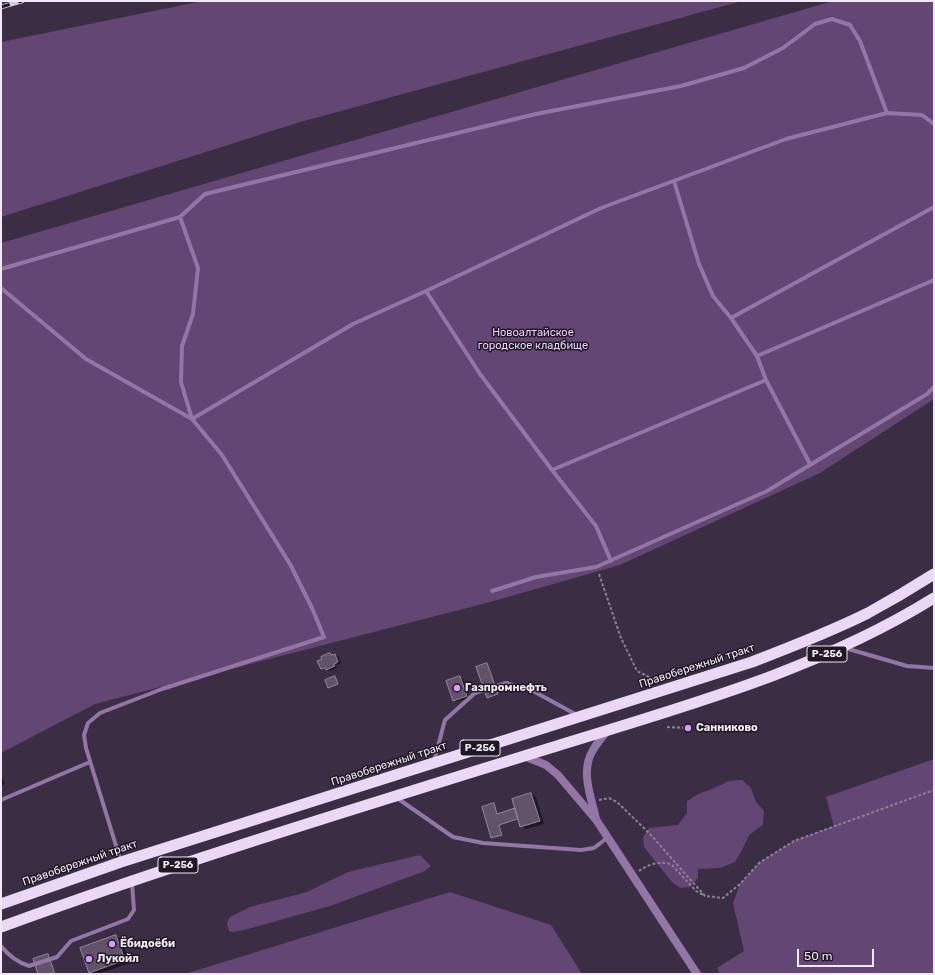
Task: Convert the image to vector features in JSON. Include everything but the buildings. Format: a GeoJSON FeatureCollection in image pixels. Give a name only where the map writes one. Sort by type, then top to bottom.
{"type":"FeatureCollection","features":[{"type":"Feature","properties":{"kind":"highway","name":"Правобережный тракт"},"geometry":{"type":"LineString","coordinates":[[1,903],[121,862],[752,662],[815,637],[867,613],[904,593],[934,574]]}},
{"type":"Feature","properties":{"kind":"highway","name":"Р-256"},"geometry":{"type":"LineString","coordinates":[[1,927],[132,880],[771,677],[843,647],[934,598]]}},
{"type":"Feature","properties":{"kind":"street"},"geometry":{"type":"LineString","coordinates":[[597,821],[586,777],[587,763],[593,750],[608,730]]}},
{"type":"Feature","properties":{"kind":"street"},"geometry":{"type":"LineString","coordinates":[[524,756],[546,765],[558,775],[597,821],[697,974]]}},
{"type":"Feature","properties":{"kind":"lane"},"geometry":{"type":"LineString","coordinates":[[1,269],[180,217],[205,194],[536,114],[681,86],[744,68],[783,48],[815,24],[832,19],[850,25],[860,40],[886,113]]}},
{"type":"Feature","properties":{"kind":"lane"},"geometry":{"type":"LineString","coordinates":[[192,419],[353,324],[601,208],[786,139],[886,113],[922,116],[934,124]]}},
{"type":"Feature","properties":{"kind":"lane"},"geometry":{"type":"LineString","coordinates":[[674,181],[699,264],[713,296],[731,318],[757,356],[766,380],[810,464]]}},
{"type":"Feature","properties":{"kind":"lane"},"geometry":{"type":"LineString","coordinates":[[731,318],[934,207]]}},
{"type":"Feature","properties":{"kind":"lane"},"geometry":{"type":"LineString","coordinates":[[180,217],[198,268],[193,314],[182,346],[181,382],[192,419]]}},
{"type":"Feature","properties":{"kind":"lane"},"geometry":{"type":"LineString","coordinates":[[757,356],[934,280]]}},
{"type":"Feature","properties":{"kind":"lane"},"geometry":{"type":"LineString","coordinates":[[1,288],[86,359],[192,419],[222,455],[290,564],[312,608],[324,637],[162,690],[100,714],[88,723],[84,735],[86,748],[121,862]]}},
{"type":"Feature","properties":{"kind":"lane"},"geometry":{"type":"LineString","coordinates":[[426,291],[480,374],[596,526],[611,561]]}},
{"type":"Feature","properties":{"kind":"lane"},"geometry":{"type":"LineString","coordinates":[[552,470],[766,380]]}},
{"type":"Feature","properties":{"kind":"lane"},"geometry":{"type":"LineString","coordinates":[[492,591],[536,577],[596,567],[767,491],[927,394],[934,387]]}},
{"type":"Feature","properties":{"kind":"lane"},"geometry":{"type":"LineString","coordinates":[[843,647],[907,666],[934,668]]}},
{"type":"Feature","properties":{"kind":"lane"},"geometry":{"type":"LineString","coordinates":[[433,763],[445,720],[475,693],[506,683],[534,691],[579,716]]}},
{"type":"Feature","properties":{"kind":"lane"},"geometry":{"type":"LineString","coordinates":[[1,800],[90,762]]}},
{"type":"Feature","properties":{"kind":"lane"},"geometry":{"type":"LineString","coordinates":[[395,796],[453,837],[483,843],[581,850],[594,848],[607,838]]}},
{"type":"Feature","properties":{"kind":"lane"},"geometry":{"type":"LineString","coordinates":[[1,946],[17,962],[29,966],[57,957],[71,941],[128,919],[134,910],[132,880]]}},
{"type":"Feature","properties":{"kind":"path"},"geometry":{"type":"LineString","coordinates":[[596,567],[621,638],[636,671],[651,678]]}},
{"type":"Feature","properties":{"kind":"path"},"geometry":{"type":"LineString","coordinates":[[667,727],[688,728]]}},
{"type":"Feature","properties":{"kind":"path"},"geometry":{"type":"LineString","coordinates":[[634,878],[642,868],[661,862],[668,862],[696,891],[705,896],[723,898],[740,884],[759,863],[794,841],[934,790]]}},
{"type":"Feature","properties":{"kind":"path"},"geometry":{"type":"LineString","coordinates":[[592,802],[609,798],[617,802],[650,834],[705,896]]}},
{"type":"Feature","properties":{"kind":"green space"},"geometry":{"type":"Polygon","coordinates":[[[203,1],[742,1],[297,123],[1,217],[1,42],[203,1]]]}},
{"type":"Feature","properties":{"kind":"green space","name":"Новоалтайское городское кладбище"},"geometry":{"type":"Polygon","coordinates":[[[833,1],[934,1],[934,399],[820,473],[620,565],[490,602],[95,704],[1,753],[1,243],[833,1]]]}},
{"type":"Feature","properties":{"kind":"green space"},"geometry":{"type":"Polygon","coordinates":[[[934,759],[934,974],[720,974],[717,968],[744,951],[733,903],[740,884],[759,863],[794,841],[834,826],[826,797],[934,759]]]}},
{"type":"Feature","properties":{"kind":"green space"},"geometry":{"type":"Polygon","coordinates":[[[742,780],[751,788],[756,802],[764,811],[763,825],[749,835],[735,862],[720,868],[698,869],[698,878],[690,887],[681,888],[673,883],[644,847],[643,837],[649,828],[678,825],[687,813],[687,801],[698,794],[729,781],[742,780]]]}},
{"type":"Feature","properties":{"kind":"green space"},"geometry":{"type":"Polygon","coordinates":[[[420,855],[431,866],[425,871],[330,906],[244,930],[229,931],[227,923],[230,917],[250,907],[307,892],[348,872],[420,855]]]}},
{"type":"Feature","properties":{"kind":"green space"},"geometry":{"type":"Polygon","coordinates":[[[450,892],[551,925],[582,974],[185,974],[450,892]]]}},
{"type":"Feature","properties":{"kind":"railway"},"geometry":{"type":"LineString","coordinates":[[1,7],[22,1]]}},
{"type":"Feature","properties":{"kind":"place","name":"Газпромнефть"},"geometry":{"type":"Point","coordinates":[457,688]}},
{"type":"Feature","properties":{"kind":"place","name":"Санниково"},"geometry":{"type":"Point","coordinates":[688,728]}},
{"type":"Feature","properties":{"kind":"place","name":"Ёбидоёби"},"geometry":{"type":"Point","coordinates":[112,944]}},
{"type":"Feature","properties":{"kind":"place","name":"Лукойл"},"geometry":{"type":"Point","coordinates":[89,959]}}]}
